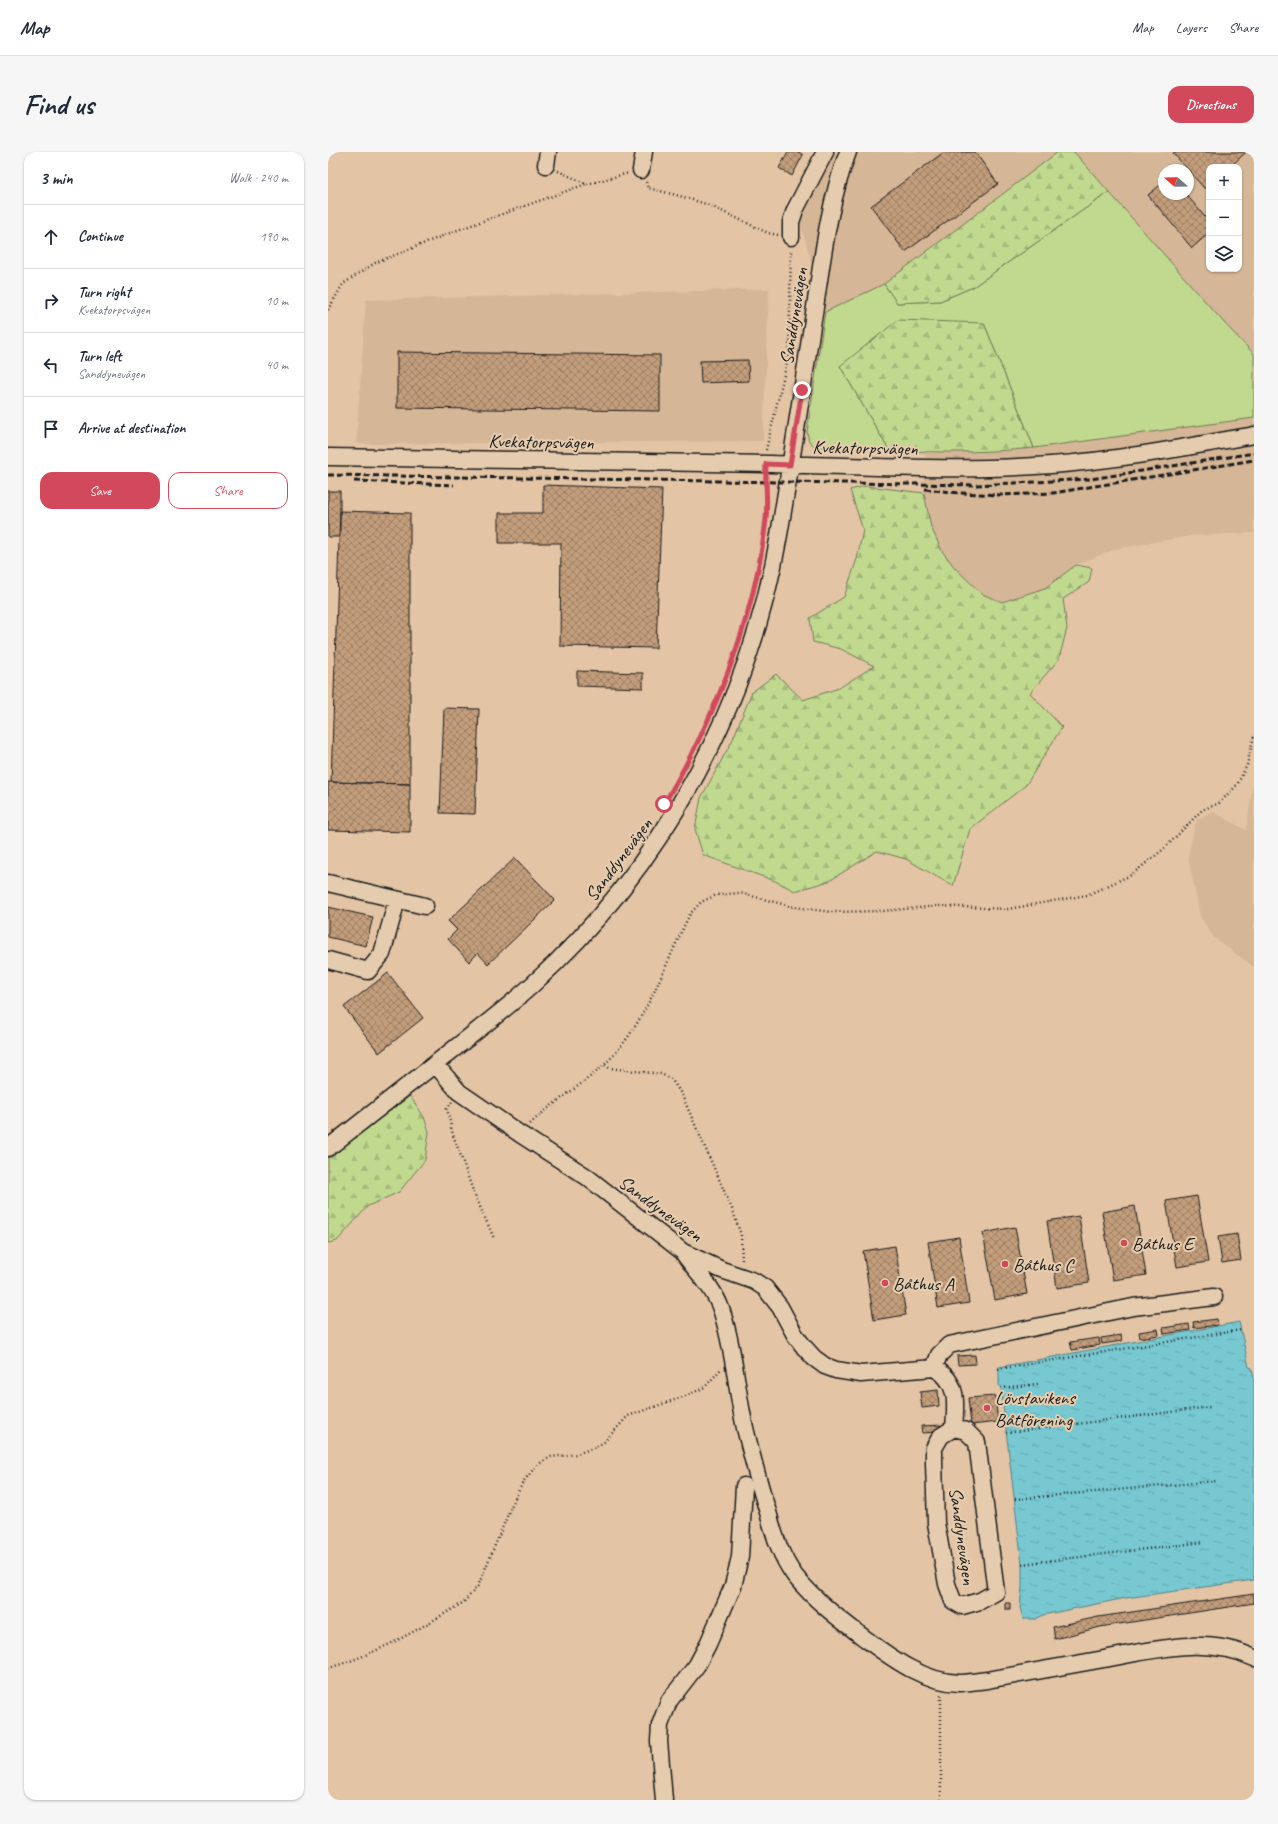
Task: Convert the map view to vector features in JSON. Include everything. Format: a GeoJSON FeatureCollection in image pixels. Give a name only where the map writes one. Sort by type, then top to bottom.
{"type":"FeatureCollection","features":[{"type":"Feature","properties":{"kind":"street"},"geometry":{"type":"LineString","coordinates":[[641,170],[644,152]]}},
{"type":"Feature","properties":{"kind":"street"},"geometry":{"type":"LineString","coordinates":[[791,237],[791,222],[795,210],[825,152]]}},
{"type":"Feature","properties":{"kind":"street","name":"Sanddynevägen"},"geometry":{"type":"LineString","coordinates":[[328,1148],[500,1013],[533,985],[577,942],[621,892],[672,819],[714,741],[742,675],[760,620],[770,582],[826,235],[837,186],[848,152]]}},
{"type":"Feature","properties":{"kind":"street","name":"Kvekatorpsvägen"},"geometry":{"type":"LineString","coordinates":[[328,457],[766,464],[893,468],[994,467],[1053,465],[1148,453],[1254,435]]}},
{"type":"Feature","properties":{"kind":"street"},"geometry":{"type":"LineString","coordinates":[[328,883],[425,906]]}},
{"type":"Feature","properties":{"kind":"street"},"geometry":{"type":"LineString","coordinates":[[328,960],[368,971],[382,954],[397,900]]}},
{"type":"Feature","properties":{"kind":"street","name":"Sanddynevägen"},"geometry":{"type":"LineString","coordinates":[[435,1064],[459,1092],[587,1178],[683,1252],[722,1270],[738,1274],[754,1281],[765,1288],[780,1307],[795,1335],[804,1347],[814,1358],[825,1366],[836,1370],[861,1374],[934,1368]]}},
{"type":"Feature","properties":{"kind":"street"},"geometry":{"type":"LineString","coordinates":[[683,1252],[706,1283],[720,1308],[734,1357],[745,1427],[763,1498],[778,1546],[794,1575],[824,1606],[885,1654],[919,1673],[943,1681],[960,1683],[986,1680],[1169,1647],[1202,1645],[1240,1652],[1254,1658]]}},
{"type":"Feature","properties":{"kind":"street"},"geometry":{"type":"LineString","coordinates":[[954,1428],[956,1409],[953,1385],[943,1372],[934,1368],[939,1355],[948,1345],[1133,1307],[1214,1297]]}},
{"type":"Feature","properties":{"kind":"street","name":"Sanddynevägen"},"geometry":{"type":"LineString","coordinates":[[954,1428],[966,1431],[977,1442],[996,1592],[980,1600],[962,1606],[952,1601],[947,1584],[936,1523],[934,1448],[942,1436],[954,1428]]}},
{"type":"Feature","properties":{"kind":"street"},"geometry":{"type":"LineString","coordinates":[[664,1800],[659,1741],[660,1726],[669,1701],[697,1665],[708,1644],[733,1586],[740,1557],[744,1486]]}},
{"type":"Feature","properties":{"kind":"path"},"geometry":{"type":"LineString","coordinates":[[547,158],[587,184]]}},
{"type":"Feature","properties":{"kind":"path"},"geometry":{"type":"LineString","coordinates":[[328,310],[343,284],[375,263],[455,231],[587,184],[641,170],[648,188],[709,205],[768,233],[791,237],[789,354],[766,447],[767,499],[765,526]]}},
{"type":"Feature","properties":{"kind":"path"},"geometry":{"type":"LineString","coordinates":[[520,1134],[537,1118],[604,1065],[623,1043],[645,1012],[690,914],[701,902],[716,895],[740,893],[794,907],[838,912],[883,911],[939,906],[1008,909],[1087,896],[1131,875],[1165,848],[1202,810],[1219,802],[1237,785],[1247,765],[1254,736]]}},
{"type":"Feature","properties":{"kind":"path"},"geometry":{"type":"LineString","coordinates":[[604,1065],[609,1068],[661,1074],[671,1079],[681,1093],[733,1211],[741,1235],[743,1252],[742,1265],[738,1274]]}},
{"type":"Feature","properties":{"kind":"path"},"geometry":{"type":"LineString","coordinates":[[459,1092],[447,1109],[453,1135],[473,1191],[494,1238]]}},
{"type":"Feature","properties":{"kind":"path"},"geometry":{"type":"LineString","coordinates":[[998,1370],[1241,1330]]}},
{"type":"Feature","properties":{"kind":"path"},"geometry":{"type":"LineString","coordinates":[[328,1668],[343,1664],[393,1642],[437,1619],[464,1602],[472,1595],[478,1586],[492,1548],[523,1482],[537,1465],[551,1457],[577,1454],[596,1447],[604,1442],[628,1416],[688,1395],[705,1387],[729,1359],[734,1357]]}},
{"type":"Feature","properties":{"kind":"path"},"geometry":{"type":"LineString","coordinates":[[1001,1388],[1038,1384]]}},
{"type":"Feature","properties":{"kind":"path"},"geometry":{"type":"LineString","coordinates":[[1006,1433],[1210,1407]]}},
{"type":"Feature","properties":{"kind":"path"},"geometry":{"type":"LineString","coordinates":[[1015,1498],[1217,1481]]}},
{"type":"Feature","properties":{"kind":"path"},"geometry":{"type":"LineString","coordinates":[[1022,1564],[1204,1542]]}},
{"type":"Feature","properties":{"kind":"path"},"geometry":{"type":"LineString","coordinates":[[941,1800],[941,1691],[943,1681]]}},
{"type":"Feature","properties":{"kind":"shaded area"},"geometry":{"type":"Polygon","coordinates":[[[834,152],[1058,152],[884,284],[825,312],[799,218],[834,152]]]}},
{"type":"Feature","properties":{"kind":"shaded area"},"geometry":{"type":"Polygon","coordinates":[[[1074,152],[1254,152],[1254,354],[1226,325],[1074,152]]]}},
{"type":"Feature","properties":{"kind":"shaded area"},"geometry":{"type":"Polygon","coordinates":[[[769,289],[763,441],[356,444],[366,300],[769,289]]]}},
{"type":"Feature","properties":{"kind":"shaded area"},"geometry":{"type":"Polygon","coordinates":[[[1254,418],[1254,533],[1189,536],[1115,549],[1076,565],[1045,588],[1002,602],[982,594],[955,568],[942,551],[931,527],[924,493],[925,453],[1000,451],[1034,448],[1254,418]]]}},
{"type":"Feature","properties":{"kind":"shaded area"},"geometry":{"type":"Polygon","coordinates":[[[1254,778],[1254,967],[1213,937],[1200,916],[1188,856],[1196,821],[1212,811],[1246,830],[1254,778]]]}},
{"type":"Feature","properties":{"kind":"green space"},"geometry":{"type":"Polygon","coordinates":[[[1058,152],[1074,152],[1109,192],[973,287],[940,301],[897,303],[884,284],[1058,152]]]}},
{"type":"Feature","properties":{"kind":"green space"},"geometry":{"type":"Polygon","coordinates":[[[1109,192],[1226,325],[1254,354],[1254,418],[1034,448],[984,323],[840,366],[889,450],[815,447],[809,441],[807,432],[825,312],[884,284],[897,303],[940,301],[973,287],[1109,192]]]}},
{"type":"Feature","properties":{"kind":"green space"},"geometry":{"type":"Polygon","coordinates":[[[898,320],[984,323],[1034,448],[961,452],[889,450],[840,366],[898,320]]]}},
{"type":"Feature","properties":{"kind":"green space"},"geometry":{"type":"Polygon","coordinates":[[[866,486],[924,493],[931,527],[942,551],[955,568],[982,594],[1002,602],[1045,588],[1076,565],[1092,568],[1089,582],[1063,599],[1067,628],[1059,659],[1030,693],[1062,727],[1026,785],[970,829],[953,886],[906,859],[877,851],[829,881],[795,891],[775,881],[703,855],[695,829],[701,798],[732,741],[752,692],[776,674],[803,700],[839,688],[874,666],[841,649],[813,642],[810,618],[844,597],[857,559],[863,530],[850,490],[866,486]]]}},
{"type":"Feature","properties":{"kind":"green space"},"geometry":{"type":"Polygon","coordinates":[[[410,1096],[424,1117],[429,1132],[425,1160],[399,1192],[368,1206],[337,1241],[328,1243],[328,1158],[410,1096]]]}},
{"type":"Feature","properties":{"kind":"water"},"geometry":{"type":"Polygon","coordinates":[[[1239,1322],[1249,1367],[1252,1368],[1254,1378],[1254,1580],[1126,1598],[1043,1615],[1036,1619],[1023,1619],[1020,1607],[1022,1564],[1001,1388],[999,1385],[999,1367],[1239,1322]]]}},
{"type":"Feature","properties":{"kind":"building"},"geometry":{"type":"Polygon","coordinates":[[[788,152],[799,152],[803,155],[792,176],[779,168],[788,152]]]}},
{"type":"Feature","properties":{"kind":"building"},"geometry":{"type":"Polygon","coordinates":[[[944,152],[975,152],[998,184],[905,252],[871,206],[944,152]]]}},
{"type":"Feature","properties":{"kind":"building"},"geometry":{"type":"Polygon","coordinates":[[[1246,152],[1233,164],[1206,164],[1205,189],[1194,177],[1194,164],[1183,164],[1173,153],[1246,152]]]}},
{"type":"Feature","properties":{"kind":"building"},"geometry":{"type":"Polygon","coordinates":[[[1158,187],[1158,200],[1191,200],[1206,218],[1206,236],[1192,248],[1148,195],[1158,187]]]}},
{"type":"Feature","properties":{"kind":"building"},"geometry":{"type":"Polygon","coordinates":[[[397,352],[660,355],[660,411],[397,408],[397,352]]]}},
{"type":"Feature","properties":{"kind":"building"},"geometry":{"type":"Polygon","coordinates":[[[748,360],[749,381],[701,383],[700,361],[748,360]]]}},
{"type":"Feature","properties":{"kind":"building"},"geometry":{"type":"Polygon","coordinates":[[[543,485],[662,489],[656,648],[560,646],[561,543],[499,543],[499,513],[543,513],[543,485]]]}},
{"type":"Feature","properties":{"kind":"building"},"geometry":{"type":"Polygon","coordinates":[[[328,491],[340,491],[340,537],[328,537],[328,491]]]}},
{"type":"Feature","properties":{"kind":"building"},"geometry":{"type":"Polygon","coordinates":[[[340,511],[410,513],[410,784],[331,782],[340,511]]]}},
{"type":"Feature","properties":{"kind":"building"},"geometry":{"type":"Polygon","coordinates":[[[577,671],[643,673],[643,688],[577,686],[577,671]]]}},
{"type":"Feature","properties":{"kind":"building"},"geometry":{"type":"Polygon","coordinates":[[[444,708],[479,709],[475,814],[440,813],[444,708]]]}},
{"type":"Feature","properties":{"kind":"building"},"geometry":{"type":"Polygon","coordinates":[[[328,782],[410,784],[410,832],[328,830],[328,782]]]}},
{"type":"Feature","properties":{"kind":"building"},"geometry":{"type":"Polygon","coordinates":[[[515,858],[555,900],[488,964],[478,953],[469,962],[448,939],[457,930],[448,921],[515,858]]]}},
{"type":"Feature","properties":{"kind":"building"},"geometry":{"type":"Polygon","coordinates":[[[328,907],[373,917],[366,946],[328,937],[328,907]]]}},
{"type":"Feature","properties":{"kind":"building"},"geometry":{"type":"Polygon","coordinates":[[[388,973],[423,1018],[379,1053],[344,1007],[388,973]]]}},
{"type":"Feature","properties":{"kind":"building"},"geometry":{"type":"Polygon","coordinates":[[[1197,1196],[1208,1262],[1177,1267],[1166,1201],[1197,1196]]]}},
{"type":"Feature","properties":{"kind":"building","name":"Båthus E"},"geometry":{"type":"Polygon","coordinates":[[[1135,1206],[1146,1275],[1113,1280],[1102,1212],[1135,1206]]]}},
{"type":"Feature","properties":{"kind":"building"},"geometry":{"type":"Polygon","coordinates":[[[1079,1216],[1089,1283],[1057,1288],[1047,1221],[1079,1216]]]}},
{"type":"Feature","properties":{"kind":"building","name":"Båthus C"},"geometry":{"type":"Polygon","coordinates":[[[1015,1227],[1027,1294],[995,1300],[983,1233],[1015,1227]]]}},
{"type":"Feature","properties":{"kind":"building"},"geometry":{"type":"Polygon","coordinates":[[[1237,1234],[1241,1260],[1222,1263],[1218,1237],[1237,1234]]]}},
{"type":"Feature","properties":{"kind":"building"},"geometry":{"type":"Polygon","coordinates":[[[959,1237],[969,1303],[938,1308],[928,1242],[959,1237]]]}},
{"type":"Feature","properties":{"kind":"building","name":"Båthus A"},"geometry":{"type":"Polygon","coordinates":[[[895,1246],[906,1315],[874,1320],[863,1251],[895,1246]]]}},
{"type":"Feature","properties":{"kind":"building"},"geometry":{"type":"Polygon","coordinates":[[[1217,1319],[1218,1325],[1194,1328],[1193,1322],[1217,1319]]]}},
{"type":"Feature","properties":{"kind":"building"},"geometry":{"type":"Polygon","coordinates":[[[1189,1324],[1190,1330],[1164,1334],[1163,1328],[1189,1324]]]}},
{"type":"Feature","properties":{"kind":"building"},"geometry":{"type":"Polygon","coordinates":[[[1158,1329],[1159,1335],[1140,1338],[1139,1332],[1158,1329]]]}},
{"type":"Feature","properties":{"kind":"building"},"geometry":{"type":"Polygon","coordinates":[[[1121,1335],[1122,1341],[1102,1344],[1101,1338],[1121,1335]]]}},
{"type":"Feature","properties":{"kind":"building"},"geometry":{"type":"Polygon","coordinates":[[[1099,1338],[1100,1345],[1072,1350],[1070,1342],[1099,1338]]]}},
{"type":"Feature","properties":{"kind":"building"},"geometry":{"type":"Polygon","coordinates":[[[975,1355],[976,1364],[958,1365],[957,1356],[975,1355]]]}},
{"type":"Feature","properties":{"kind":"building"},"geometry":{"type":"Polygon","coordinates":[[[938,1390],[939,1406],[922,1408],[920,1392],[938,1390]]]}},
{"type":"Feature","properties":{"kind":"building"},"geometry":{"type":"Polygon","coordinates":[[[995,1396],[998,1422],[971,1425],[968,1398],[995,1396]]]}},
{"type":"Feature","properties":{"kind":"building"},"geometry":{"type":"Polygon","coordinates":[[[941,1425],[941,1432],[922,1433],[921,1426],[941,1425]]]}},
{"type":"Feature","properties":{"kind":"building"},"geometry":{"type":"Polygon","coordinates":[[[1254,1594],[1254,1603],[1100,1627],[1055,1639],[1053,1627],[1098,1617],[1254,1594]]]}},
{"type":"Feature","properties":{"kind":"building"},"geometry":{"type":"Polygon","coordinates":[[[1005,1603],[1010,1603],[1010,1609],[1005,1609],[1005,1603]]]}},
{"type":"Feature","properties":{"kind":"railway"},"geometry":{"type":"LineString","coordinates":[[328,475],[976,485],[1091,479],[1254,453]]}},
{"type":"Feature","properties":{"kind":"railway"},"geometry":{"type":"LineString","coordinates":[[925,489],[959,493],[1001,495],[1053,493],[1254,460]]}},
{"type":"Feature","properties":{"kind":"railway"},"geometry":{"type":"LineString","coordinates":[[354,481],[454,485]]}},
{"type":"Feature","properties":{"kind":"place","name":"Båthus E"},"geometry":{"type":"Point","coordinates":[1124,1243]}},
{"type":"Feature","properties":{"kind":"place","name":"Båthus C"},"geometry":{"type":"Point","coordinates":[1005,1264]}},
{"type":"Feature","properties":{"kind":"place","name":"Båthus A"},"geometry":{"type":"Point","coordinates":[885,1283]}},
{"type":"Feature","properties":{"kind":"place","name":"Lövstavikens Båtförening"},"geometry":{"type":"Point","coordinates":[987,1408]}},
{"type":"Feature","properties":{"kind":"route"},"geometry":{"type":"LineString","coordinates":[[664,804],[690,758],[721,688],[732,658],[743,625],[759,561],[766,519],[766,464],[790,465],[802,390]]}}]}
